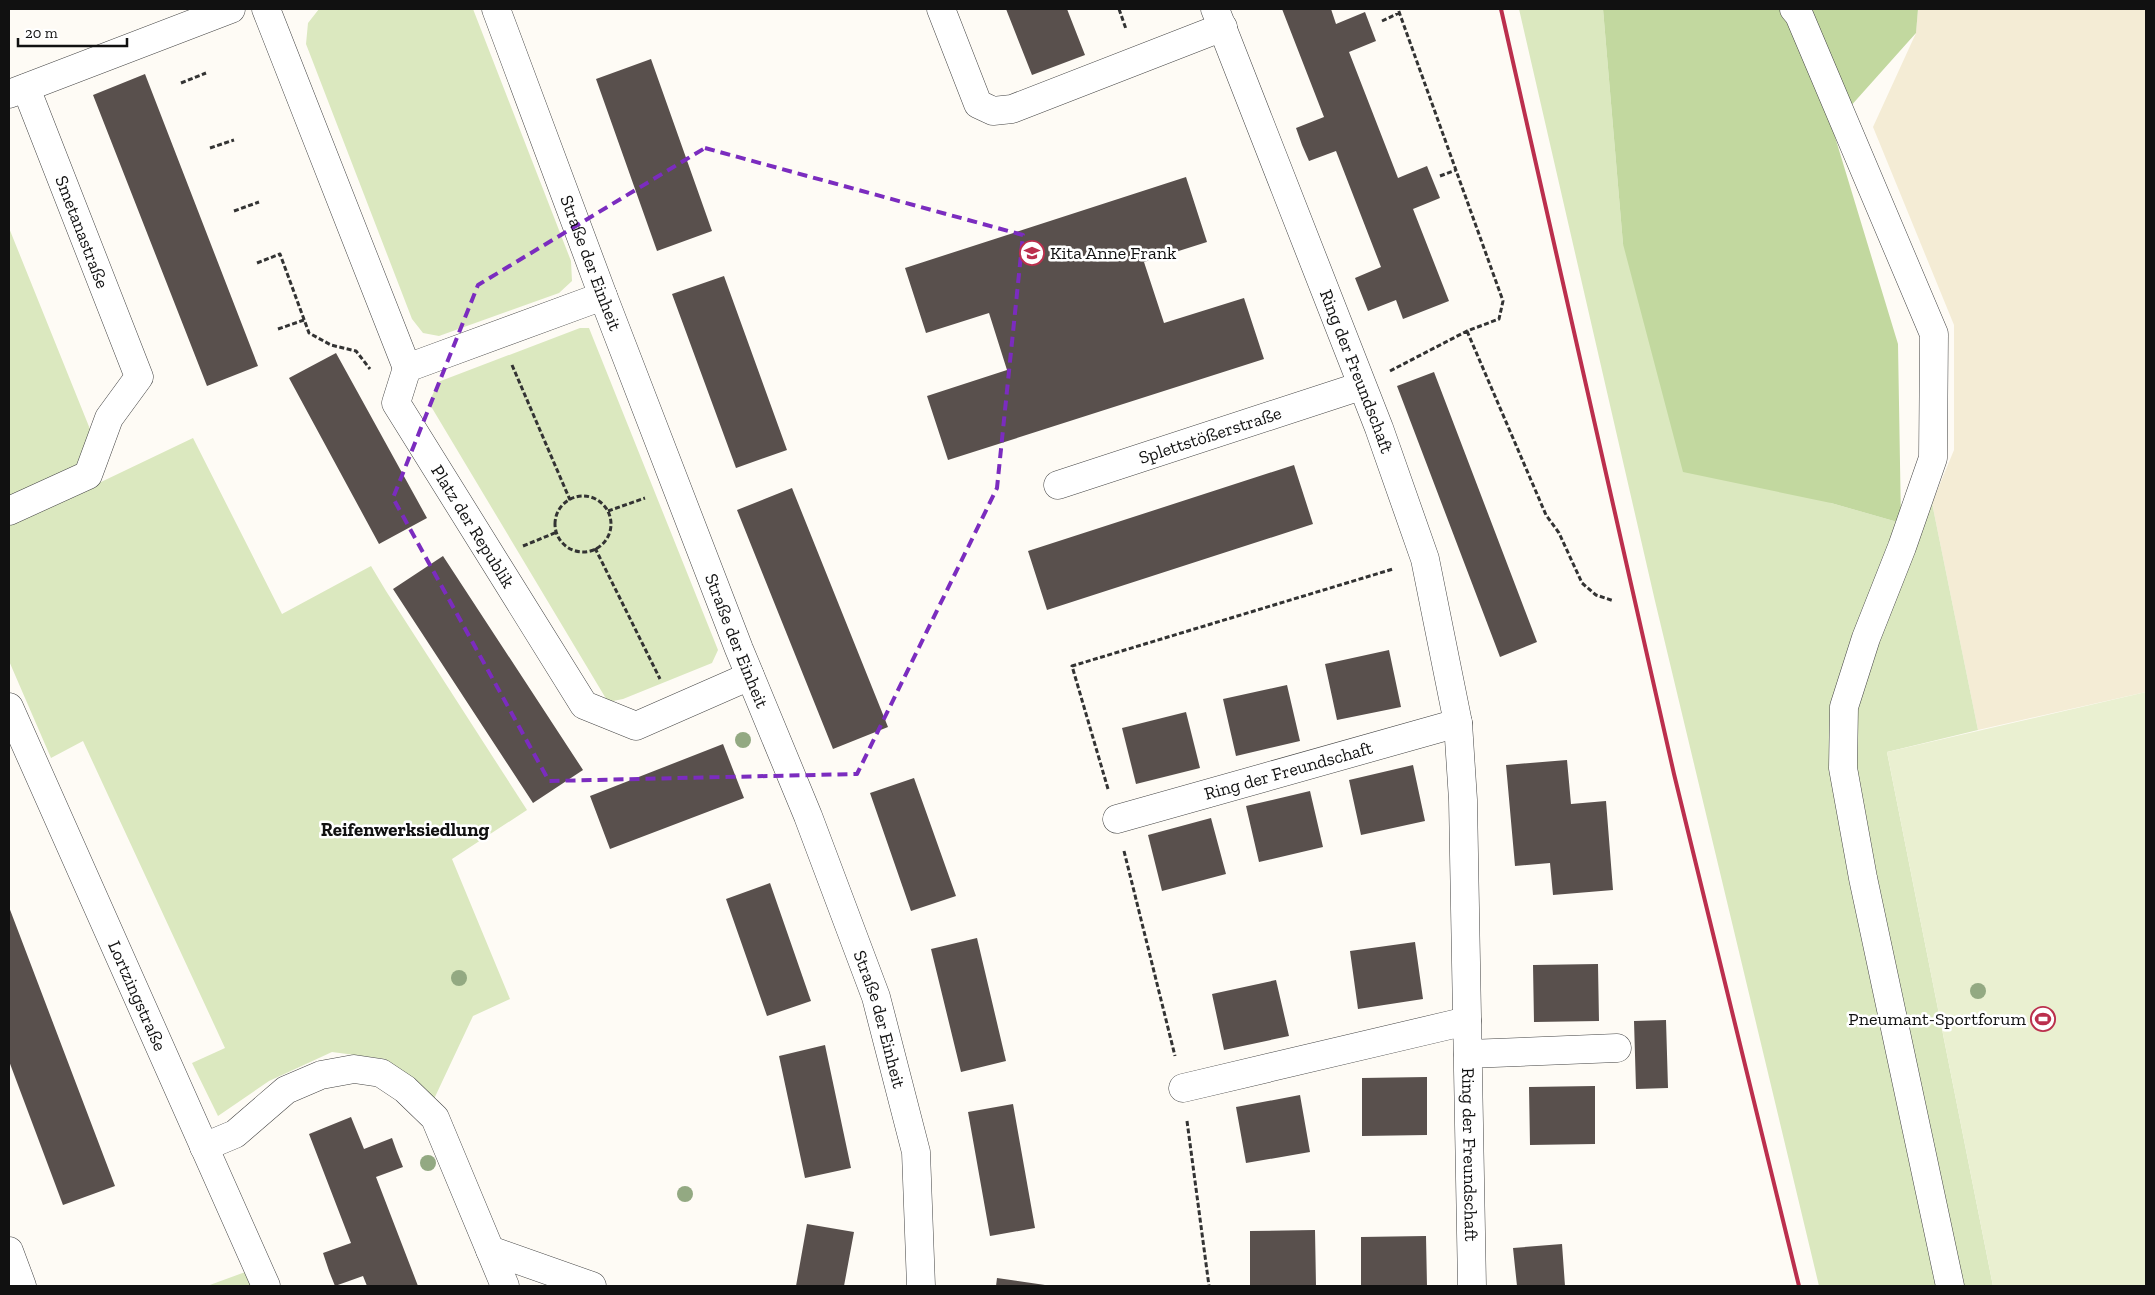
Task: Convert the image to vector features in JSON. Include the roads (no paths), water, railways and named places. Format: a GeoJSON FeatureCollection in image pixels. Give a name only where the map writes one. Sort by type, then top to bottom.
{"type":"FeatureCollection","features":[{"type":"Feature","properties":{"kind":"street"},"geometry":{"type":"LineString","coordinates":[[14,88],[231,9]]}},
{"type":"Feature","properties":{"kind":"street"},"geometry":{"type":"LineString","coordinates":[[266,9],[407,368],[603,296]]}},
{"type":"Feature","properties":{"kind":"street","name":"Straße der Einheit"},"geometry":{"type":"LineString","coordinates":[[496,9],[603,296],[750,676],[808,816],[878,1006],[916,1152],[921,1286]]}},
{"type":"Feature","properties":{"kind":"street","name":"Ring der Freundschaft"},"geometry":{"type":"LineString","coordinates":[[941,9],[978,104],[993,111],[1012,109],[1219,18],[1379,428],[1425,559],[1458,723],[1464,800],[1472,1286]]}},
{"type":"Feature","properties":{"kind":"street"},"geometry":{"type":"LineString","coordinates":[[1794,9],[1799,15],[1934,334],[1933,458],[1902,547],[1866,638],[1844,707],[1843,768],[1865,888],[1950,1286]]}},
{"type":"Feature","properties":{"kind":"street","name":"Smetanastraße"},"geometry":{"type":"LineString","coordinates":[[9,511],[88,475],[109,418],[139,377],[14,88]]}},
{"type":"Feature","properties":{"kind":"street","name":"Platz der Republik"},"geometry":{"type":"LineString","coordinates":[[407,368],[396,403],[584,705],[636,726],[750,676]]}},
{"type":"Feature","properties":{"kind":"street","name":"Splettstößerstraße"},"geometry":{"type":"LineString","coordinates":[[1058,485],[1361,386]]}},
{"type":"Feature","properties":{"kind":"street","name":"Lortzingstraße"},"geometry":{"type":"LineString","coordinates":[[9,707],[266,1286]]}},
{"type":"Feature","properties":{"kind":"street","name":"Ring der Freundschaft"},"geometry":{"type":"LineString","coordinates":[[1117,819],[1458,723]]}},
{"type":"Feature","properties":{"kind":"street"},"geometry":{"type":"LineString","coordinates":[[1183,1088],[1467,1021]]}},
{"type":"Feature","properties":{"kind":"street"},"geometry":{"type":"LineString","coordinates":[[1468,1054],[1617,1048]]}},
{"type":"Feature","properties":{"kind":"street"},"geometry":{"type":"LineString","coordinates":[[204,1147],[235,1134],[286,1090],[321,1075],[354,1069],[381,1073],[405,1089],[435,1118],[505,1286]]}},
{"type":"Feature","properties":{"kind":"street"},"geometry":{"type":"LineString","coordinates":[[490,1250],[592,1286]]}},
{"type":"Feature","properties":{"kind":"street"},"geometry":{"type":"LineString","coordinates":[[9,1251],[22,1286]]}},
{"type":"Feature","properties":{"kind":"railway"},"geometry":{"type":"LineString","coordinates":[[1501,9],[1674,774],[1799,1286]]}},
{"type":"Feature","properties":{"kind":"place","name":"Kita Anne Frank"},"geometry":{"type":"Point","coordinates":[1032,253]}},
{"type":"Feature","properties":{"kind":"place","name":"Pneumant-Sportforum"},"geometry":{"type":"Point","coordinates":[2043,1019]}},
{"type":"Feature","properties":{"kind":"district","name":"Reifenwerksiedlung"},"geometry":{"type":"Point","coordinates":[405,829]}}]}
